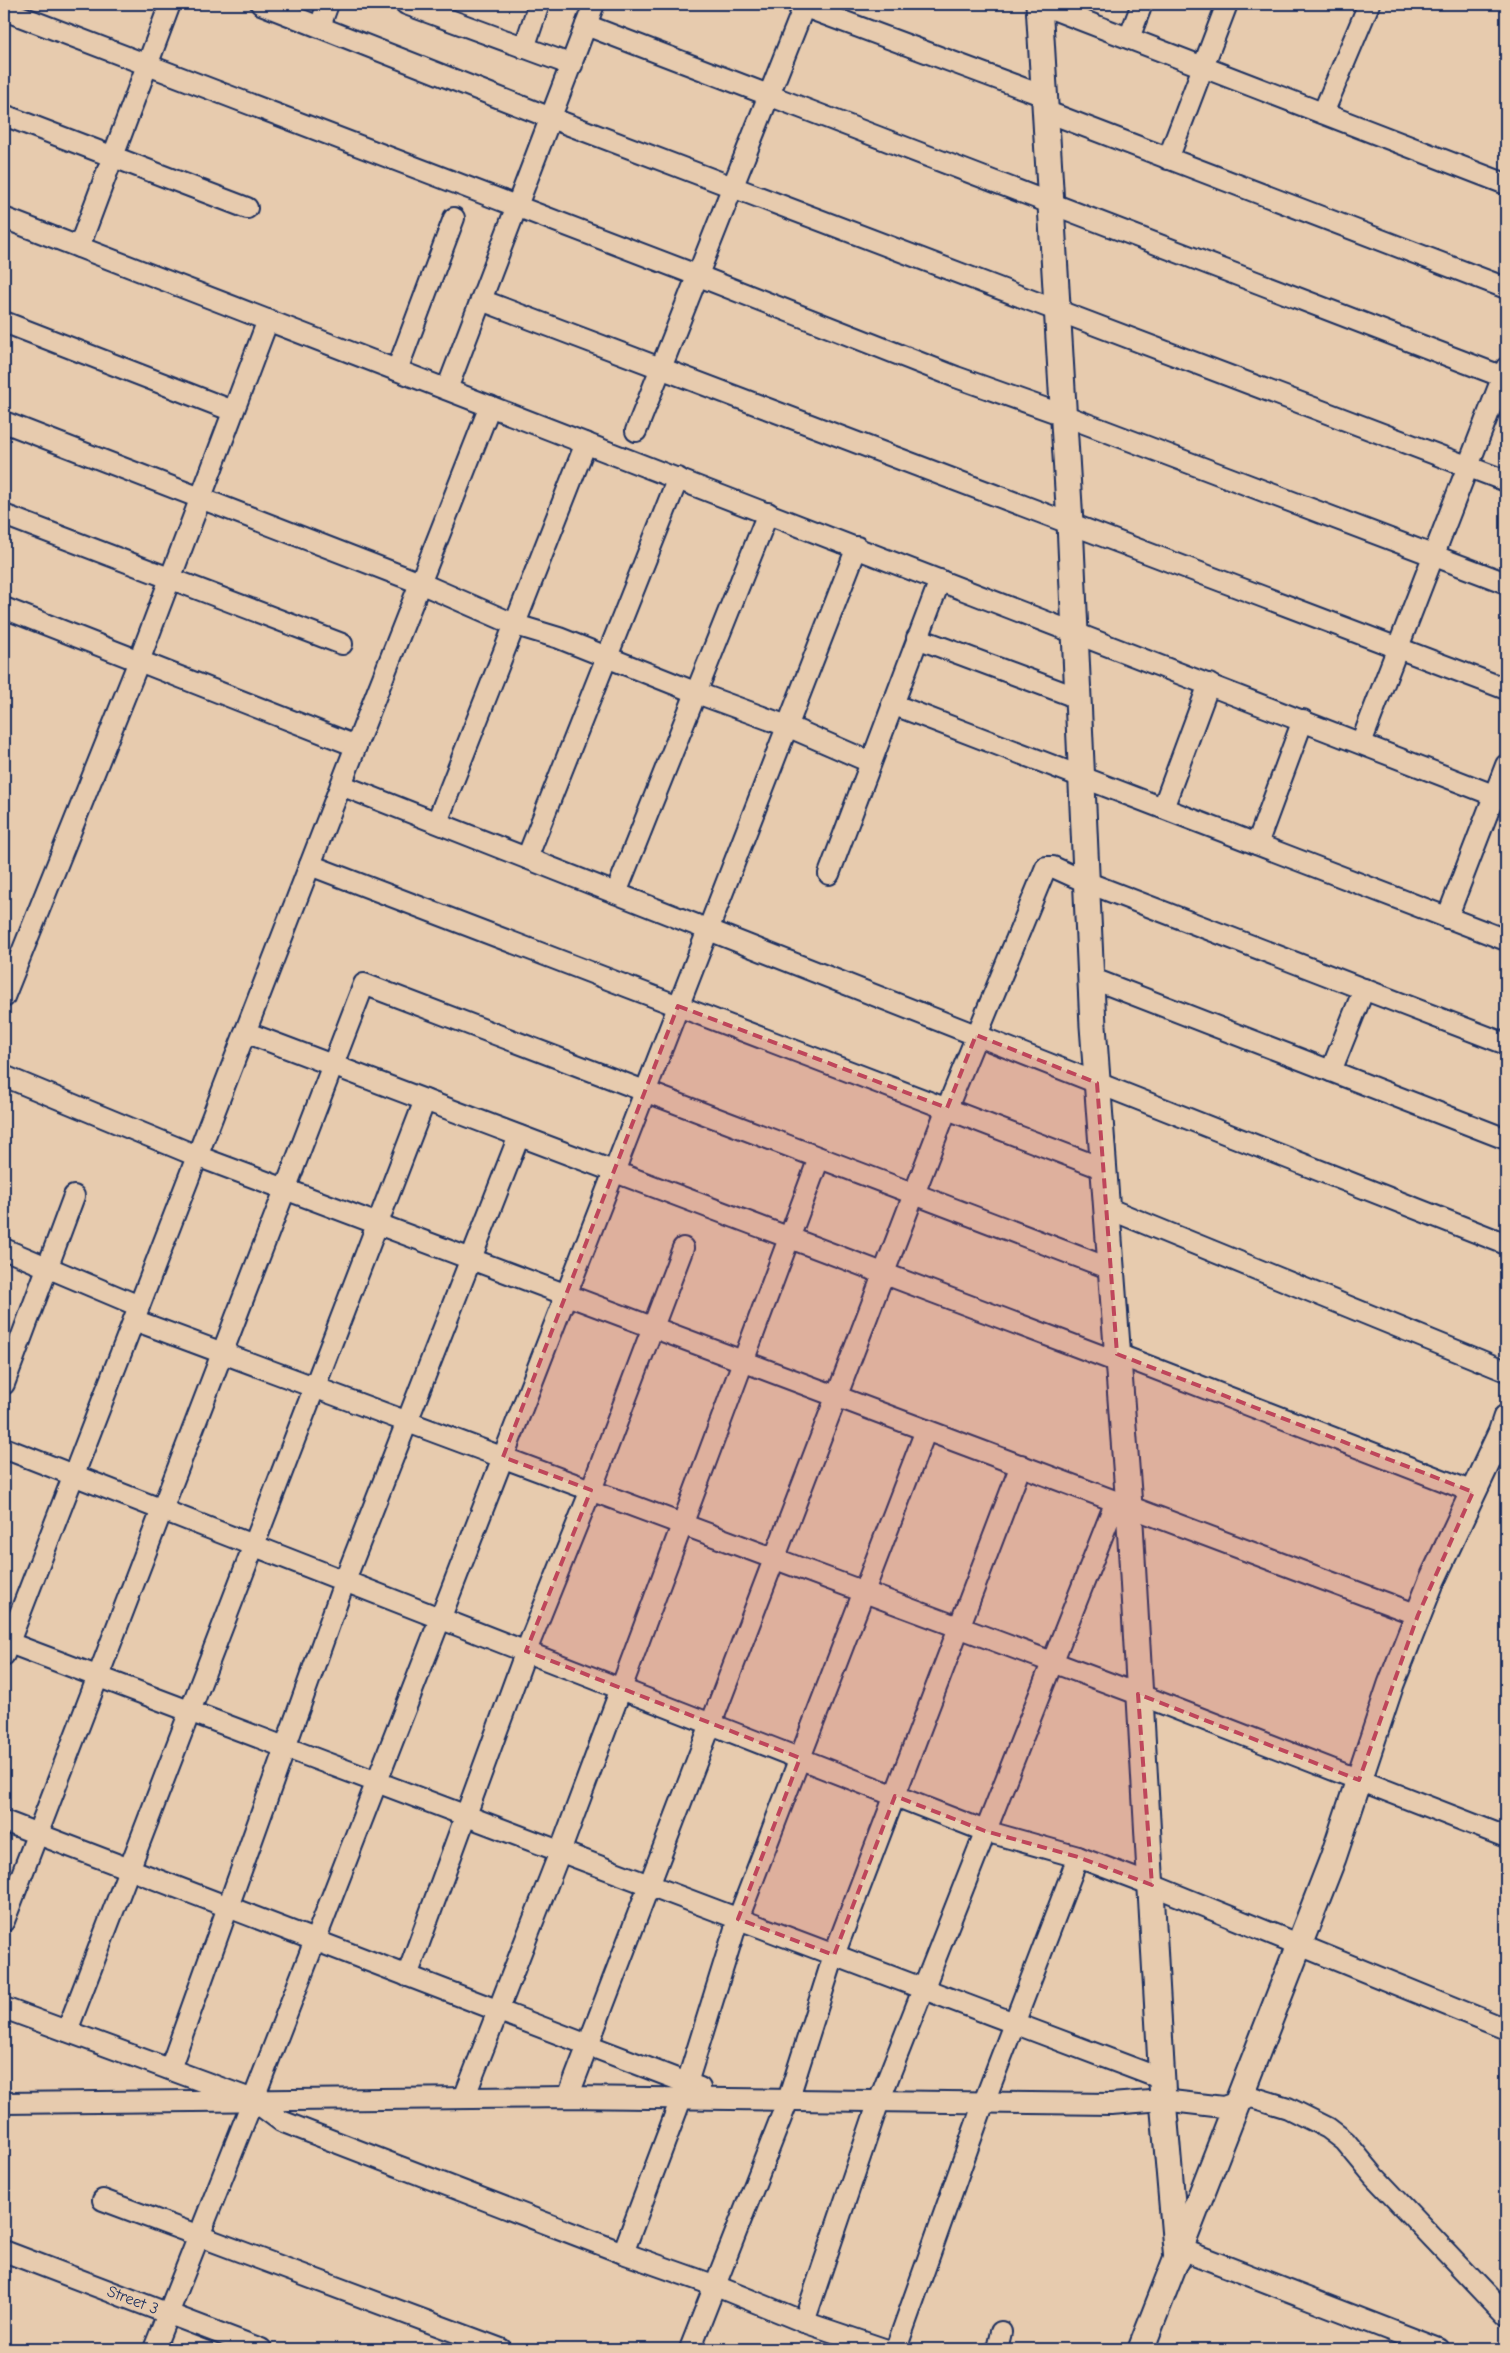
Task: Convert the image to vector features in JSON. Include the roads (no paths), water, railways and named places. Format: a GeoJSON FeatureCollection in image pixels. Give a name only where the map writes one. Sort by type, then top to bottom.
{"type":"FeatureCollection","features":[{"type":"Feature","properties":{"kind":"main road"},"geometry":{"type":"LineString","coordinates":[[1047,5],[1045,104],[1070,523],[1097,1083],[1118,1358],[1122,1503],[1152,1885],[1162,2089],[1179,2254]]}},
{"type":"Feature","properties":{"kind":"main road"},"geometry":{"type":"LineString","coordinates":[[1141,2349],[1237,2104],[1307,1948],[1333,1858],[1391,1684],[1418,1615],[1501,1433],[1506,1418]]}},
{"type":"Feature","properties":{"kind":"street"},"geometry":{"type":"LineString","coordinates":[[79,247],[170,4]]}},
{"type":"Feature","properties":{"kind":"street"},"geometry":{"type":"LineString","coordinates":[[261,4],[551,118],[1506,482]]}},
{"type":"Feature","properties":{"kind":"street"},"geometry":{"type":"LineString","coordinates":[[320,26],[328,4]]}},
{"type":"Feature","properties":{"kind":"street"},"geometry":{"type":"LineString","coordinates":[[406,4],[433,8],[524,48],[572,65]]}},
{"type":"Feature","properties":{"kind":"street"},"geometry":{"type":"LineString","coordinates":[[524,48],[539,4]]}},
{"type":"Feature","properties":{"kind":"street"},"geometry":{"type":"LineString","coordinates":[[447,389],[594,4]]}},
{"type":"Feature","properties":{"kind":"street"},"geometry":{"type":"LineString","coordinates":[[1022,4],[1030,4]]}},
{"type":"Feature","properties":{"kind":"street"},"geometry":{"type":"LineString","coordinates":[[1129,38],[1142,4]]}},
{"type":"Feature","properties":{"kind":"street"},"geometry":{"type":"LineString","coordinates":[[1168,159],[1227,4]]}},
{"type":"Feature","properties":{"kind":"street"},"geometry":{"type":"LineString","coordinates":[[1323,113],[1369,4]]}},
{"type":"Feature","properties":{"kind":"street"},"geometry":{"type":"LineString","coordinates":[[636,431],[734,187],[802,5],[1045,104],[1168,159],[1506,288]]}},
{"type":"Feature","properties":{"kind":"street"},"geometry":{"type":"LineString","coordinates":[[1047,5],[1506,184]]}},
{"type":"Feature","properties":{"kind":"street"},"geometry":{"type":"LineString","coordinates":[[4,10],[699,276],[956,377],[1063,415],[1506,583]]}},
{"type":"Feature","properties":{"kind":"street"},"geometry":{"type":"LineString","coordinates":[[586,25],[1050,203],[1505,374],[1361,743]]}},
{"type":"Feature","properties":{"kind":"street"},"geometry":{"type":"LineString","coordinates":[[4,115],[247,208]]}},
{"type":"Feature","properties":{"kind":"street"},"geometry":{"type":"LineString","coordinates":[[4,218],[857,547],[1500,798]]}},
{"type":"Feature","properties":{"kind":"street"},"geometry":{"type":"LineString","coordinates":[[397,370],[454,218]]}},
{"type":"Feature","properties":{"kind":"street"},"geometry":{"type":"LineString","coordinates":[[482,300],[1506,689]]}},
{"type":"Feature","properties":{"kind":"street"},"geometry":{"type":"LineString","coordinates":[[4,997],[139,661],[268,320]]}},
{"type":"Feature","properties":{"kind":"street"},"geometry":{"type":"LineString","coordinates":[[4,322],[233,411]]}},
{"type":"Feature","properties":{"kind":"street"},"geometry":{"type":"LineString","coordinates":[[490,406],[5,1647],[98,1677],[1015,2024],[1162,2089],[1222,2107],[1237,2104],[1252,2097],[1288,2108],[1328,2128],[1345,2141],[1374,2176],[1506,2315]]}},
{"type":"Feature","properties":{"kind":"street"},"geometry":{"type":"LineString","coordinates":[[4,422],[420,583],[516,624],[559,638],[697,693],[787,726],[870,762]]}},
{"type":"Feature","properties":{"kind":"street"},"geometry":{"type":"LineString","coordinates":[[437,822],[586,443]]}},
{"type":"Feature","properties":{"kind":"street"},"geometry":{"type":"LineString","coordinates":[[527,858],[678,478]]}},
{"type":"Feature","properties":{"kind":"street"},"geometry":{"type":"LineString","coordinates":[[616,893],[768,513]]}},
{"type":"Feature","properties":{"kind":"street"},"geometry":{"type":"LineString","coordinates":[[4,515],[342,644]]}},
{"type":"Feature","properties":{"kind":"street"},"geometry":{"type":"LineString","coordinates":[[154,2349],[253,2100],[857,547]]}},
{"type":"Feature","properties":{"kind":"street"},"geometry":{"type":"LineString","coordinates":[[829,874],[940,580]]}},
{"type":"Feature","properties":{"kind":"street"},"geometry":{"type":"LineString","coordinates":[[4,608],[356,746]]}},
{"type":"Feature","properties":{"kind":"street"},"geometry":{"type":"LineString","coordinates":[[917,638],[1078,698]]}},
{"type":"Feature","properties":{"kind":"street"},"geometry":{"type":"LineString","coordinates":[[1163,808],[1209,684]]}},
{"type":"Feature","properties":{"kind":"street"},"geometry":{"type":"LineString","coordinates":[[892,704],[1506,940]]}},
{"type":"Feature","properties":{"kind":"street"},"geometry":{"type":"LineString","coordinates":[[1257,844],[1302,720]]}},
{"type":"Feature","properties":{"kind":"street"},"geometry":{"type":"LineString","coordinates":[[1447,918],[1500,798],[1506,764]]}},
{"type":"Feature","properties":{"kind":"street"},"geometry":{"type":"LineString","coordinates":[[341,785],[1506,1244]]}},
{"type":"Feature","properties":{"kind":"street"},"geometry":{"type":"LineString","coordinates":[[310,865],[1104,1169]]}},
{"type":"Feature","properties":{"kind":"street"},"geometry":{"type":"LineString","coordinates":[[568,2097],[947,1108],[1046,867],[1053,867],[1086,882],[1506,1044]]}},
{"type":"Feature","properties":{"kind":"street"},"geometry":{"type":"LineString","coordinates":[[1091,978],[1506,1139]]}},
{"type":"Feature","properties":{"kind":"street"},"geometry":{"type":"LineString","coordinates":[[4,1922],[364,984],[1111,1269]]}},
{"type":"Feature","properties":{"kind":"street"},"geometry":{"type":"LineString","coordinates":[[1331,1071],[1364,989]]}},
{"type":"Feature","properties":{"kind":"street"},"geometry":{"type":"LineString","coordinates":[[245,1032],[883,1274],[1118,1358],[1473,1492]]}},
{"type":"Feature","properties":{"kind":"street"},"geometry":{"type":"LineString","coordinates":[[4,1076],[197,1156],[285,1190],[836,1395],[1418,1615]]}},
{"type":"Feature","properties":{"kind":"street"},"geometry":{"type":"LineString","coordinates":[[67,2031],[426,1100]]}},
{"type":"Feature","properties":{"kind":"street"},"geometry":{"type":"LineString","coordinates":[[170,2069],[345,1580],[519,1136]]}},
{"type":"Feature","properties":{"kind":"street"},"geometry":{"type":"LineString","coordinates":[[464,2098],[560,1852],[819,1158]]}},
{"type":"Feature","properties":{"kind":"street"},"geometry":{"type":"LineString","coordinates":[[4,1384],[74,1196]]}},
{"type":"Feature","properties":{"kind":"street"},"geometry":{"type":"LineString","coordinates":[[1107,1208],[1506,1371]]}},
{"type":"Feature","properties":{"kind":"street"},"geometry":{"type":"LineString","coordinates":[[407,1976],[526,1651],[591,1490],[683,1248]]}},
{"type":"Feature","properties":{"kind":"street"},"geometry":{"type":"LineString","coordinates":[[4,1249],[47,1267],[136,1313],[222,1353],[1138,1694],[1506,1837]]}},
{"type":"Feature","properties":{"kind":"street"},"geometry":{"type":"LineString","coordinates":[[623,2253],[684,2090],[738,1919],[926,1430]]}},
{"type":"Feature","properties":{"kind":"street"},"geometry":{"type":"LineString","coordinates":[[4,1448],[985,1831],[1078,1857],[1152,1885],[1337,1962],[1506,2029]]}},
{"type":"Feature","properties":{"kind":"street"},"geometry":{"type":"LineString","coordinates":[[690,2349],[788,2100],[834,1955],[1021,1465]]}},
{"type":"Feature","properties":{"kind":"street"},"geometry":{"type":"LineString","coordinates":[[804,2322],[879,2101],[1052,1662],[1122,1503]]}},
{"type":"Feature","properties":{"kind":"street"},"geometry":{"type":"LineString","coordinates":[[4,1821],[588,2046],[684,2090],[726,2099],[1111,2104],[1162,2089]]}},
{"type":"Feature","properties":{"kind":"street"},"geometry":{"type":"LineString","coordinates":[[896,2349],[984,2102],[1078,1857]]}},
{"type":"Feature","properties":{"kind":"street"},"geometry":{"type":"LineString","coordinates":[[4,2008],[253,2100],[281,2121],[623,2253],[716,2286],[804,2322],[884,2349]]}},
{"type":"Feature","properties":{"kind":"street"},"geometry":{"type":"LineString","coordinates":[[4,2103],[568,2097],[684,2090]]}},
{"type":"Feature","properties":{"kind":"street"},"geometry":{"type":"LineString","coordinates":[[103,2200],[501,2349]]}},
{"type":"Feature","properties":{"kind":"street","name":"Street 3"},"geometry":{"type":"LineString","coordinates":[[4,2251],[261,2349]]}},
{"type":"Feature","properties":{"kind":"street"},"geometry":{"type":"LineString","coordinates":[[1179,2254],[1439,2349]]}}]}
